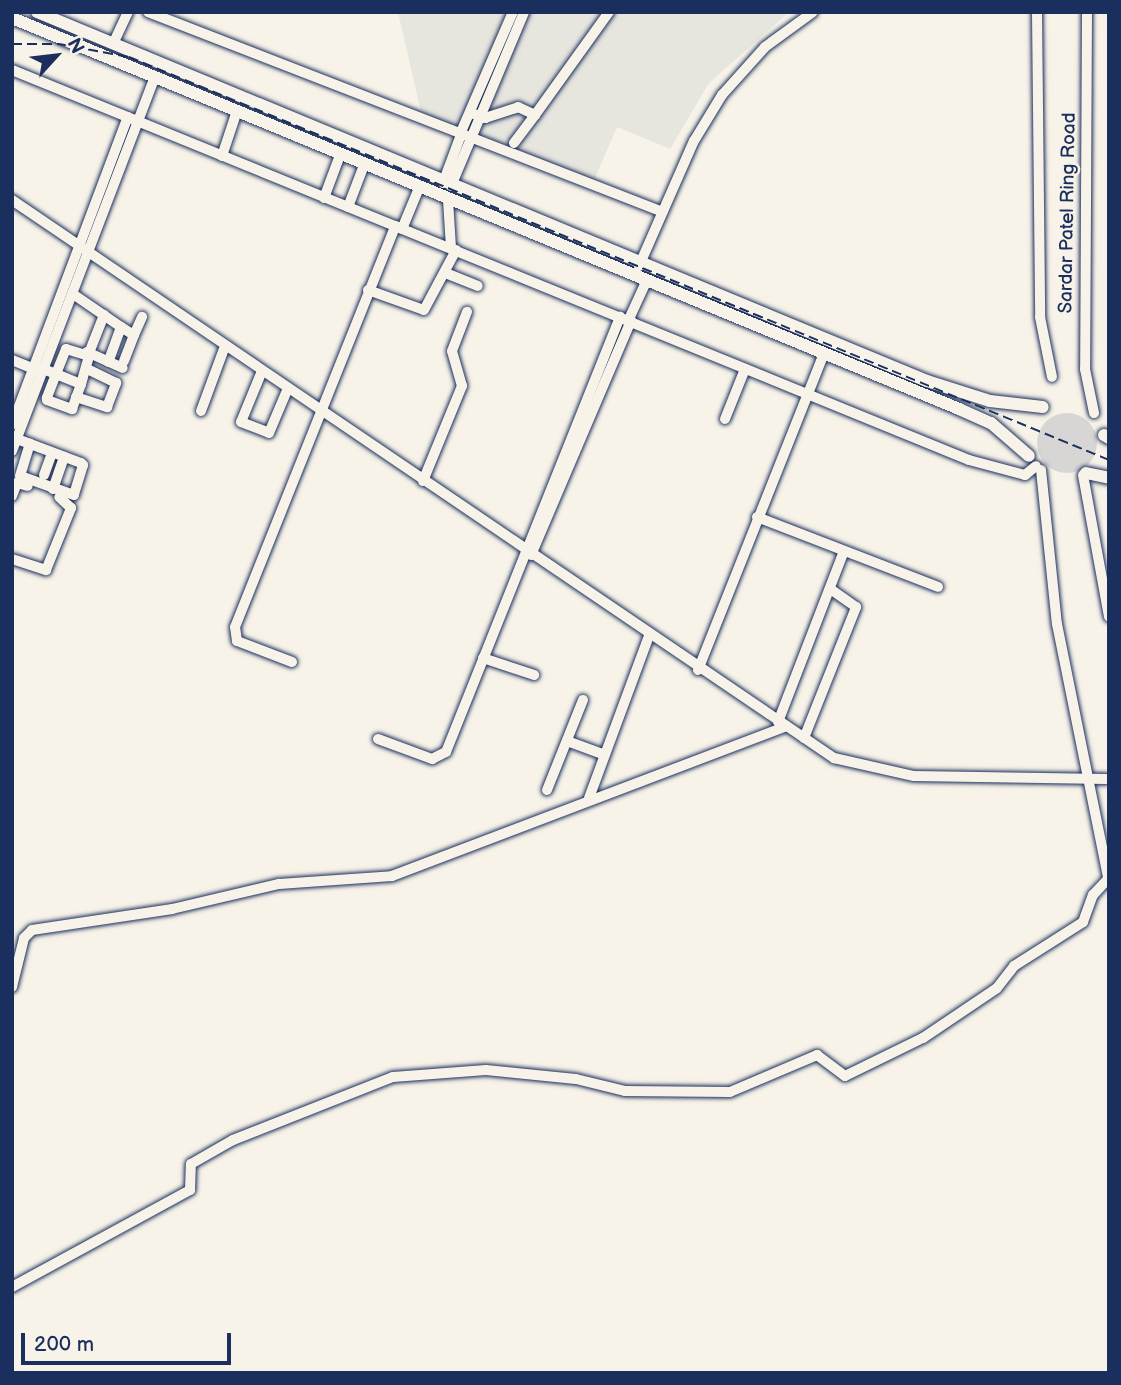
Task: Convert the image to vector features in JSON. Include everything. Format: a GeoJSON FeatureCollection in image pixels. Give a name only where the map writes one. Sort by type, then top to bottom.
{"type":"FeatureCollection","features":[{"type":"Feature","properties":{"kind":"main road"},"geometry":{"type":"LineString","coordinates":[[37,12],[447,185],[927,381],[990,401],[1043,407]]}},
{"type":"Feature","properties":{"kind":"main road"},"geometry":{"type":"LineString","coordinates":[[12,18],[992,423],[1035,464]]}},
{"type":"Feature","properties":{"kind":"main road"},"geometry":{"type":"LineString","coordinates":[[1085,474],[1109,478]]}},
{"type":"Feature","properties":{"kind":"street"},"geometry":{"type":"LineString","coordinates":[[113,44],[128,12]]}},
{"type":"Feature","properties":{"kind":"street"},"geometry":{"type":"LineString","coordinates":[[148,12],[663,212]]}},
{"type":"Feature","properties":{"kind":"street"},"geometry":{"type":"LineString","coordinates":[[474,114],[513,12]]}},
{"type":"Feature","properties":{"kind":"street"},"geometry":{"type":"LineString","coordinates":[[447,185],[464,133],[524,12]]}},
{"type":"Feature","properties":{"kind":"street"},"geometry":{"type":"LineString","coordinates":[[514,143],[609,12]]}},
{"type":"Feature","properties":{"kind":"street"},"geometry":{"type":"LineString","coordinates":[[378,739],[426,758],[442,756],[626,318],[641,280],[640,262],[663,212],[722,95],[765,47],[813,12]]}},
{"type":"Feature","properties":{"kind":"street","name":"Sardar Patel Ring Road"},"geometry":{"type":"LineString","coordinates":[[1037,12],[1040,317],[1052,377]]}},
{"type":"Feature","properties":{"kind":"street","name":"Sardar Patel Ring Road"},"geometry":{"type":"LineString","coordinates":[[1087,12],[1085,369],[1094,413]]}},
{"type":"Feature","properties":{"kind":"street"},"geometry":{"type":"LineString","coordinates":[[12,70],[626,318],[745,369],[1006,472],[1025,475],[1035,464]]}},
{"type":"Feature","properties":{"kind":"street"},"geometry":{"type":"LineString","coordinates":[[12,451],[39,369],[133,120],[155,76]]}},
{"type":"Feature","properties":{"kind":"street"},"geometry":{"type":"LineString","coordinates":[[474,114],[517,107],[535,115]]}},
{"type":"Feature","properties":{"kind":"street"},"geometry":{"type":"LineString","coordinates":[[222,156],[237,111]]}},
{"type":"Feature","properties":{"kind":"street"},"geometry":{"type":"LineString","coordinates":[[324,198],[340,155]]}},
{"type":"Feature","properties":{"kind":"street"},"geometry":{"type":"LineString","coordinates":[[348,207],[364,165]]}},
{"type":"Feature","properties":{"kind":"street"},"geometry":{"type":"LineString","coordinates":[[292,662],[237,641],[235,627],[368,290],[419,188]]}},
{"type":"Feature","properties":{"kind":"street"},"geometry":{"type":"LineString","coordinates":[[12,200],[698,670],[841,761],[883,773],[1106,779]]}},
{"type":"Feature","properties":{"kind":"street"},"geometry":{"type":"LineString","coordinates":[[368,290],[424,310],[448,274],[453,249],[448,200]]}},
{"type":"Feature","properties":{"kind":"street"},"geometry":{"type":"LineString","coordinates":[[12,425],[73,293],[84,249]]}},
{"type":"Feature","properties":{"kind":"street"},"geometry":{"type":"LineString","coordinates":[[448,274],[478,286]]}},
{"type":"Feature","properties":{"kind":"street"},"geometry":{"type":"LineString","coordinates":[[73,293],[134,335]]}},
{"type":"Feature","properties":{"kind":"street"},"geometry":{"type":"LineString","coordinates":[[423,481],[462,386],[452,351],[467,312]]}},
{"type":"Feature","properties":{"kind":"street"},"geometry":{"type":"LineString","coordinates":[[89,353],[104,315]]}},
{"type":"Feature","properties":{"kind":"street"},"geometry":{"type":"LineString","coordinates":[[73,346],[108,362],[123,364],[142,317]]}},
{"type":"Feature","properties":{"kind":"street"},"geometry":{"type":"LineString","coordinates":[[108,362],[121,327]]}},
{"type":"Feature","properties":{"kind":"street"},"geometry":{"type":"LineString","coordinates":[[201,411],[225,346]]}},
{"type":"Feature","properties":{"kind":"street"},"geometry":{"type":"LineString","coordinates":[[68,348],[89,356],[87,369],[71,409],[47,400],[56,374],[68,348]]}},
{"type":"Feature","properties":{"kind":"street"},"geometry":{"type":"LineString","coordinates":[[698,670],[824,354]]}},
{"type":"Feature","properties":{"kind":"street"},"geometry":{"type":"LineString","coordinates":[[12,360],[81,384]]}},
{"type":"Feature","properties":{"kind":"street"},"geometry":{"type":"LineString","coordinates":[[76,397],[107,407],[112,395],[115,380],[87,369]]}},
{"type":"Feature","properties":{"kind":"street"},"geometry":{"type":"LineString","coordinates":[[725,419],[745,369]]}},
{"type":"Feature","properties":{"kind":"street"},"geometry":{"type":"LineString","coordinates":[[262,371],[243,424],[269,433],[288,388]]}},
{"type":"Feature","properties":{"kind":"street"},"geometry":{"type":"LineString","coordinates":[[16,439],[30,444],[52,453],[64,457],[83,469],[73,495],[22,478],[17,466],[30,444]]}},
{"type":"Feature","properties":{"kind":"street"},"geometry":{"type":"LineString","coordinates":[[44,475],[52,453]]}},
{"type":"Feature","properties":{"kind":"street"},"geometry":{"type":"LineString","coordinates":[[52,489],[64,457]]}},
{"type":"Feature","properties":{"kind":"street"},"geometry":{"type":"LineString","coordinates":[[12,1287],[190,1190],[191,1164],[233,1140],[393,1077],[486,1070],[576,1079],[625,1091],[730,1092],[817,1055],[845,1076],[923,1038],[997,988],[1014,966],[1083,922],[1108,881],[1086,778],[1042,527],[1035,464]]}},
{"type":"Feature","properties":{"kind":"street"},"geometry":{"type":"LineString","coordinates":[[1085,474],[1109,617]]}},
{"type":"Feature","properties":{"kind":"street"},"geometry":{"type":"LineString","coordinates":[[12,496],[20,483],[71,506],[46,570],[12,559]]}},
{"type":"Feature","properties":{"kind":"street"},"geometry":{"type":"LineString","coordinates":[[757,517],[938,587]]}},
{"type":"Feature","properties":{"kind":"street"},"geometry":{"type":"LineString","coordinates":[[12,988],[24,938],[32,930],[172,909],[279,884],[392,876],[782,724],[844,551]]}},
{"type":"Feature","properties":{"kind":"street"},"geometry":{"type":"LineString","coordinates":[[803,738],[856,607],[830,589]]}},
{"type":"Feature","properties":{"kind":"street"},"geometry":{"type":"LineString","coordinates":[[589,798],[649,635]]}},
{"type":"Feature","properties":{"kind":"street"},"geometry":{"type":"LineString","coordinates":[[483,658],[534,675]]}},
{"type":"Feature","properties":{"kind":"street"},"geometry":{"type":"LineString","coordinates":[[547,790],[583,699]]}},
{"type":"Feature","properties":{"kind":"street"},"geometry":{"type":"LineString","coordinates":[[567,741],[605,755]]}},
{"type":"Feature","properties":{"kind":"shaded area"},"geometry":{"type":"Polygon","coordinates":[[[398,12],[789,12],[709,83],[670,149],[617,127],[592,185],[422,116],[398,12]]]}},
{"type":"Feature","properties":{"kind":"shaded area"},"geometry":{"type":"Polygon","coordinates":[[[1067,413],[1084,418],[1092,426],[1097,443],[1092,460],[1084,468],[1067,473],[1050,468],[1042,460],[1037,443],[1042,426],[1050,418],[1067,413]]]}},
{"type":"Feature","properties":{"kind":"railway"},"geometry":{"type":"LineString","coordinates":[[12,44],[59,44],[129,57],[1109,460]]}}]}
